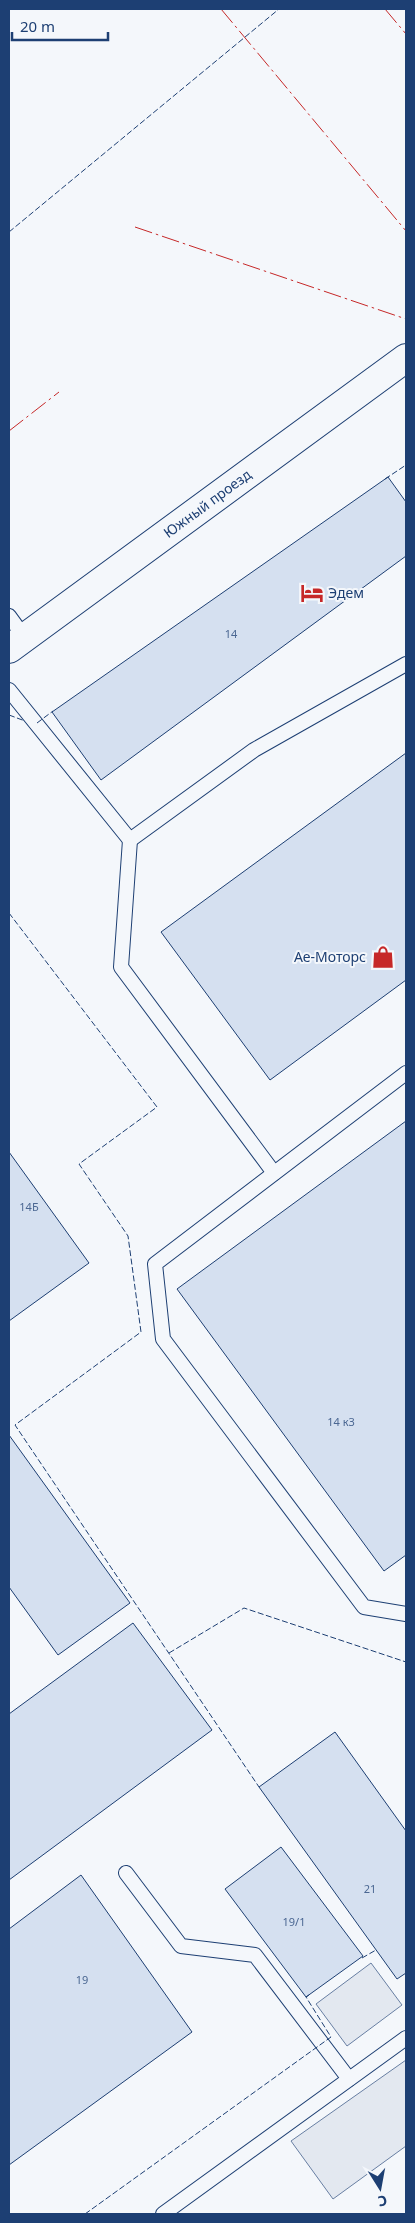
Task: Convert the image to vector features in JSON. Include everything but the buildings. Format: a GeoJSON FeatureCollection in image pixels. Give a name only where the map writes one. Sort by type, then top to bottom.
{"type":"FeatureCollection","features":[{"type":"Feature","properties":{"kind":"street","name":"Южный проезд"},"geometry":{"type":"LineString","coordinates":[[14,634],[406,358]]}},
{"type":"Feature","properties":{"kind":"lane"},"geometry":{"type":"LineString","coordinates":[[130,840],[254,750],[406,664]]}},
{"type":"Feature","properties":{"kind":"lane"},"geometry":{"type":"LineString","coordinates":[[9,690],[130,840],[121,967],[274,1173]]}},
{"type":"Feature","properties":{"kind":"lane"},"geometry":{"type":"LineString","coordinates":[[406,1072],[155,1264],[163,1340],[364,1607],[406,1614]]}},
{"type":"Feature","properties":{"kind":"lane"},"geometry":{"type":"LineString","coordinates":[[126,1873],[181,1946],[255,1955],[349,2079]]}},
{"type":"Feature","properties":{"kind":"lane"},"geometry":{"type":"LineString","coordinates":[[163,2214],[406,2038]]}},
{"type":"Feature","properties":{"kind":"shaded area"},"geometry":{"type":"Polygon","coordinates":[[[371,1963],[402,2005],[347,2046],[316,2004],[371,1963]]]}},
{"type":"Feature","properties":{"kind":"shaded area"},"geometry":{"type":"Polygon","coordinates":[[[406,2060],[406,2146],[333,2199],[291,2141],[406,2060]]]}},
{"type":"Feature","properties":{"kind":"fence"},"geometry":{"type":"LineString","coordinates":[[9,232],[279,9]]}},
{"type":"Feature","properties":{"kind":"fence"},"geometry":{"type":"LineString","coordinates":[[385,479],[406,465]]}},
{"type":"Feature","properties":{"kind":"fence"},"geometry":{"type":"LineString","coordinates":[[37,723],[53,711]]}},
{"type":"Feature","properties":{"kind":"fence"},"geometry":{"type":"LineString","coordinates":[[9,715],[25,721]]}},
{"type":"Feature","properties":{"kind":"fence"},"geometry":{"type":"LineString","coordinates":[[9,913],[157,1107],[79,1164],[128,1236],[141,1332],[15,1425],[259,1787]]}},
{"type":"Feature","properties":{"kind":"fence"},"geometry":{"type":"LineString","coordinates":[[169,1653],[244,1608],[406,1662]]}},
{"type":"Feature","properties":{"kind":"fence"},"geometry":{"type":"LineString","coordinates":[[362,1958],[376,1950]]}},
{"type":"Feature","properties":{"kind":"fence"},"geometry":{"type":"LineString","coordinates":[[85,2214],[331,2037],[306,1997],[309,1995]]}},
{"type":"Feature","properties":{"kind":"power"},"geometry":{"type":"LineString","coordinates":[[221,9],[406,231]]}},
{"type":"Feature","properties":{"kind":"power"},"geometry":{"type":"LineString","coordinates":[[385,9],[406,34]]}},
{"type":"Feature","properties":{"kind":"power"},"geometry":{"type":"LineString","coordinates":[[135,227],[406,319]]}},
{"type":"Feature","properties":{"kind":"power"},"geometry":{"type":"LineString","coordinates":[[9,431],[59,392]]}},
{"type":"Feature","properties":{"kind":"place","name":"Эдем"},"geometry":{"type":"Point","coordinates":[312,593]}},
{"type":"Feature","properties":{"kind":"place","name":"Ае-Моторс"},"geometry":{"type":"Point","coordinates":[383,957]}}]}
